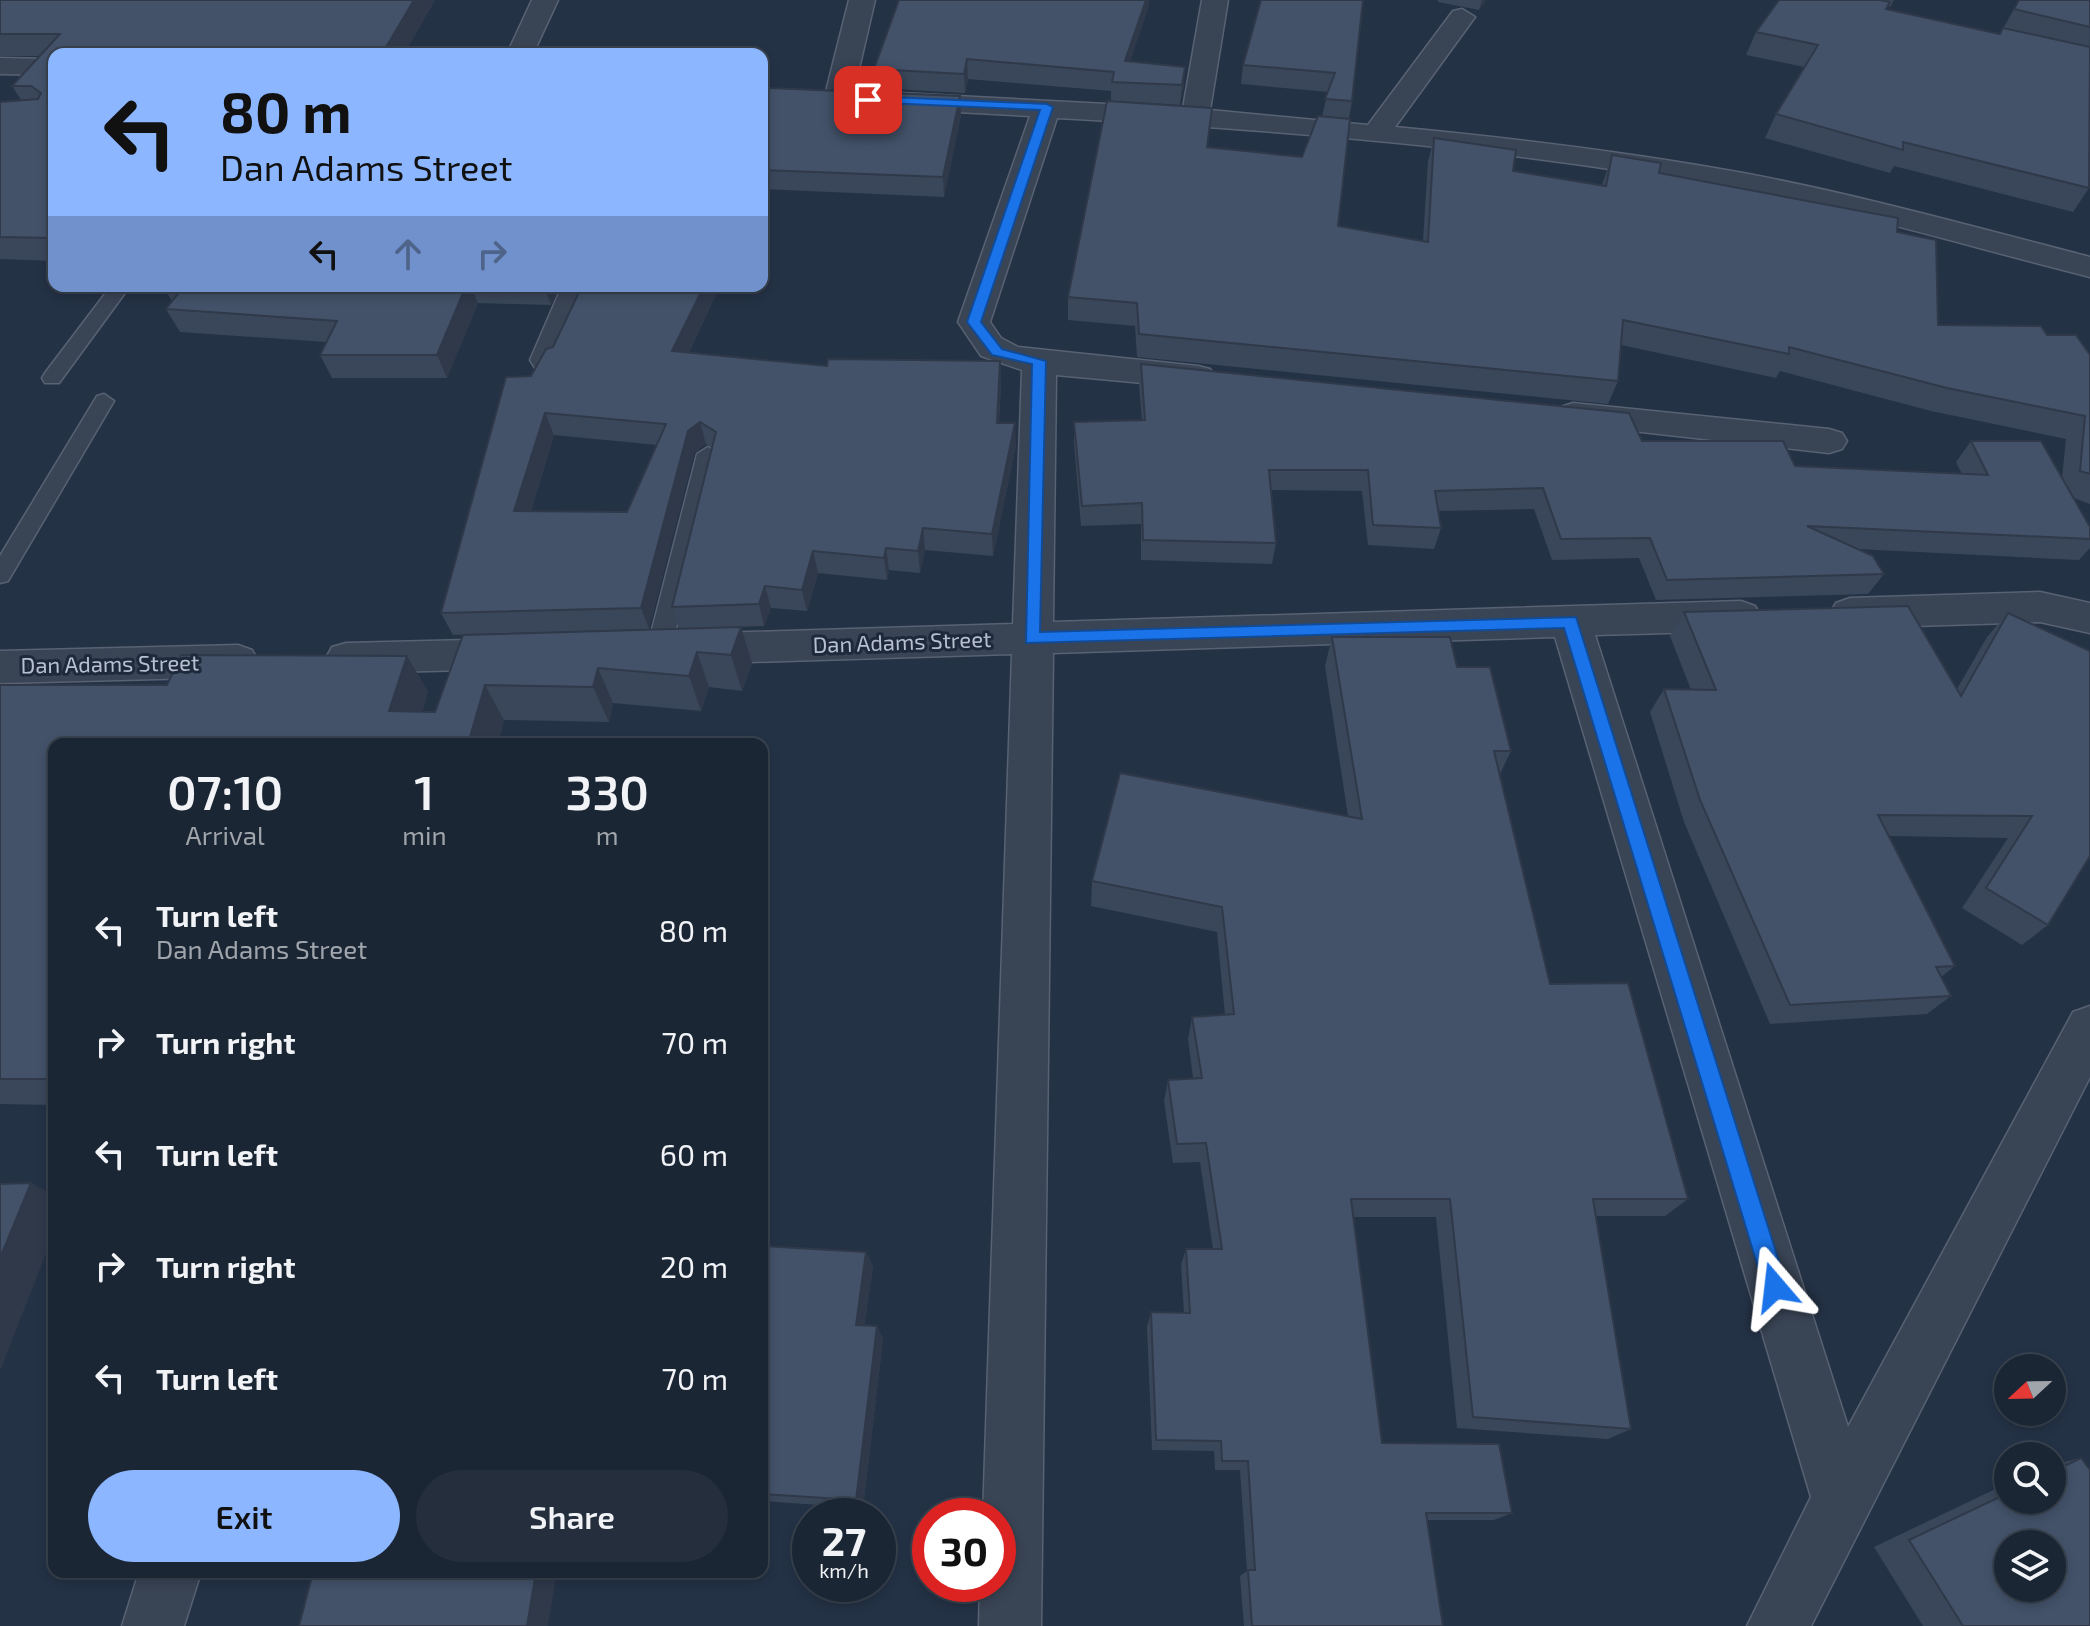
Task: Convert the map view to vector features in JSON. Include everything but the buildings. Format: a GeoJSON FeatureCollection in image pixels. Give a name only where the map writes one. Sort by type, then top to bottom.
{"type":"FeatureCollection","features":[{"type":"Feature","properties":{"kind":"street"},"geometry":{"type":"LineString","coordinates":[[523,48],[545,0]]}},
{"type":"Feature","properties":{"kind":"street"},"geometry":{"type":"LineString","coordinates":[[838,99],[862,0]]}},
{"type":"Feature","properties":{"kind":"street"},"geometry":{"type":"LineString","coordinates":[[1195,117],[1215,0]]}},
{"type":"Feature","properties":{"kind":"street"},"geometry":{"type":"LineString","coordinates":[[1375,135],[1462,17]]}},
{"type":"Feature","properties":{"kind":"street"},"geometry":{"type":"LineString","coordinates":[[0,66],[48,67]]}},
{"type":"Feature","properties":{"kind":"street"},"geometry":{"type":"LineString","coordinates":[[807,96],[1195,117],[1512,147],[1742,182],[1861,207],[2090,267]]}},
{"type":"Feature","properties":{"kind":"street"},"geometry":{"type":"LineString","coordinates":[[1047,107],[974,322],[997,352],[1039,361],[1229,380]]}},
{"type":"Feature","properties":{"kind":"street"},"geometry":{"type":"LineString","coordinates":[[547,360],[575,292]]}},
{"type":"Feature","properties":{"kind":"street"},"geometry":{"type":"LineString","coordinates":[[1010,1626],[1039,361]]}},
{"type":"Feature","properties":{"kind":"street"},"geometry":{"type":"LineString","coordinates":[[1545,412],[1829,441]]}},
{"type":"Feature","properties":{"kind":"street","name":"Dan Adams Street"},"geometry":{"type":"LineString","coordinates":[[644,650],[2040,607],[2090,618]]}},
{"type":"Feature","properties":{"kind":"street"},"geometry":{"type":"LineString","coordinates":[[1571,622],[1841,1499]]}},
{"type":"Feature","properties":{"kind":"street","name":"Dan Adams Street"},"geometry":{"type":"LineString","coordinates":[[0,667],[554,653]]}},
{"type":"Feature","properties":{"kind":"street"},"geometry":{"type":"LineString","coordinates":[[450,700],[464,655]]}},
{"type":"Feature","properties":{"kind":"street"},"geometry":{"type":"LineString","coordinates":[[1778,1626],[1841,1499],[2090,1028]]}},
{"type":"Feature","properties":{"kind":"street"},"geometry":{"type":"LineString","coordinates":[[153,1626],[168,1578]]}},
{"type":"Feature","properties":{"kind":"lane"},"geometry":{"type":"LineString","coordinates":[[52,378],[116,292]]}},
{"type":"Feature","properties":{"kind":"lane"},"geometry":{"type":"LineString","coordinates":[[0,575],[104,401]]}},
{"type":"Feature","properties":{"kind":"lane"},"geometry":{"type":"LineString","coordinates":[[644,650],[708,454]]}},
{"type":"Feature","properties":{"kind":"route"},"geometry":{"type":"LineString","coordinates":[[868,100],[1047,107],[974,322],[982,337],[997,352],[1039,361],[1032,638],[1571,622],[1775,1287]]}}]}
